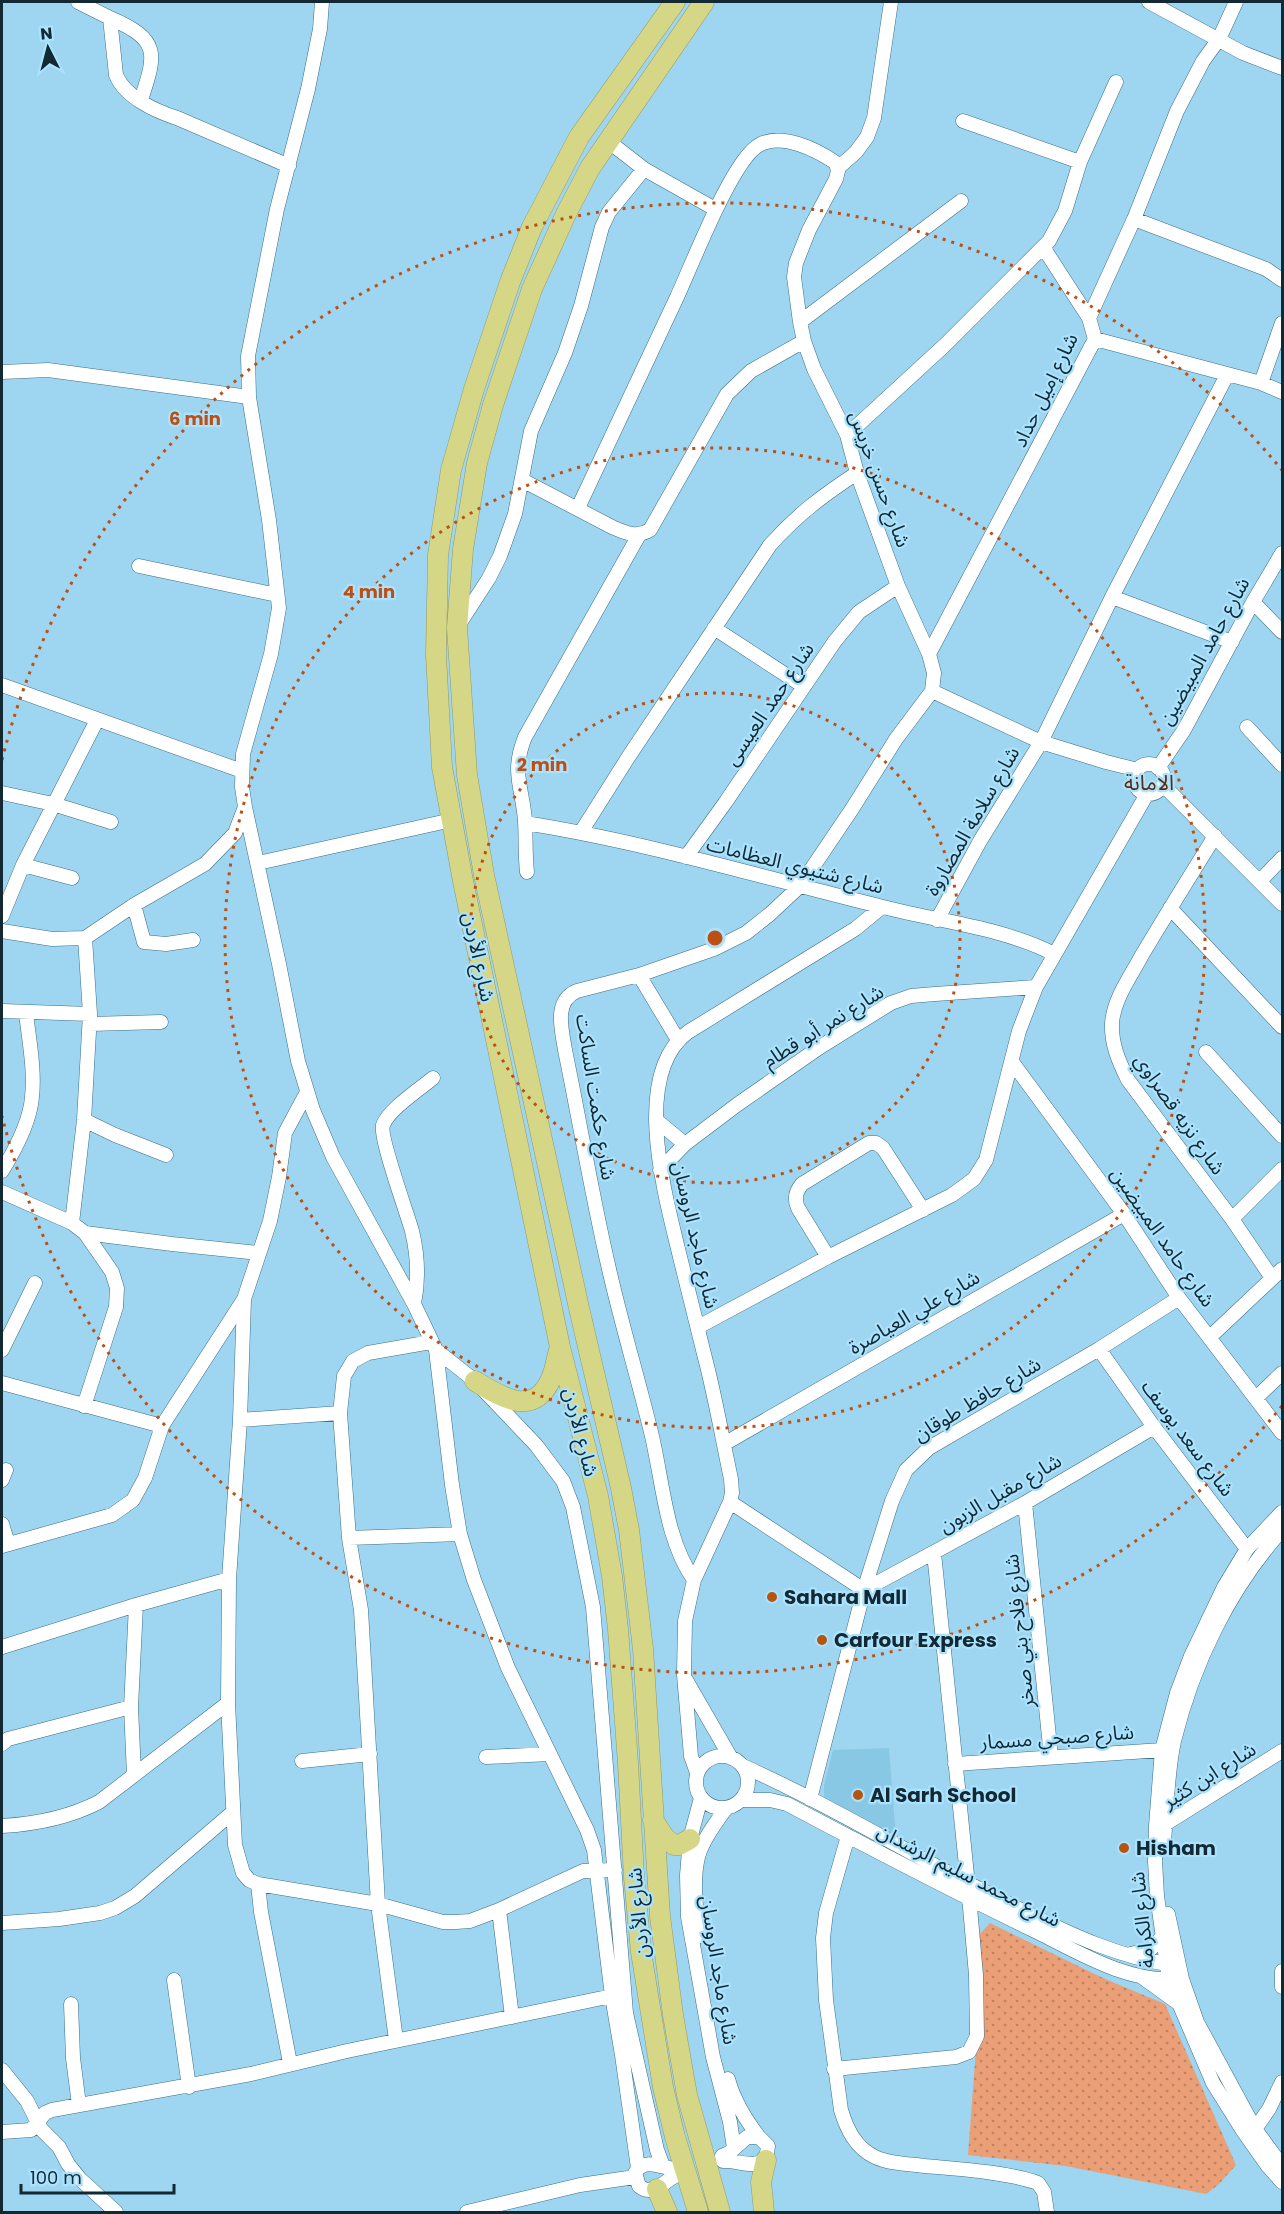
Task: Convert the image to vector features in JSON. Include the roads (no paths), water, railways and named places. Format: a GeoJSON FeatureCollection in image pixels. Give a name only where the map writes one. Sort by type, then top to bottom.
{"type":"FeatureCollection","features":[{"type":"Feature","properties":{"kind":"highway","name":"شارع الأردن"},"geometry":{"type":"LineString","coordinates":[[675,2],[579,137],[532,227],[510,282],[474,389],[451,470],[438,555],[436,655],[442,767],[452,820],[560,1347],[598,1496],[612,1576],[618,1629],[641,1952],[668,2107],[698,2212]]}},
{"type":"Feature","properties":{"kind":"highway","name":"شارع الأردن"},"geometry":{"type":"LineString","coordinates":[[704,2],[590,168],[532,289],[493,405],[477,463],[463,549],[457,628],[468,775],[484,875],[629,1530],[643,1649],[660,1916],[673,2015],[687,2096],[720,2212]]}},
{"type":"Feature","properties":{"kind":"highway"},"geometry":{"type":"LineString","coordinates":[[475,1381],[505,1399],[516,1401],[535,1399],[543,1393],[551,1380],[560,1347]]}},
{"type":"Feature","properties":{"kind":"highway"},"geometry":{"type":"LineString","coordinates":[[653,1820],[669,1842],[678,1845],[690,1839]]}},
{"type":"Feature","properties":{"kind":"highway"},"geometry":{"type":"LineString","coordinates":[[764,2212],[761,2182],[766,2160]]}},
{"type":"Feature","properties":{"kind":"highway"},"geometry":{"type":"LineString","coordinates":[[657,2189],[667,2212]]}},
{"type":"Feature","properties":{"kind":"street"},"geometry":{"type":"LineString","coordinates":[[78,2],[140,35],[151,50],[153,64],[141,100]]}},
{"type":"Feature","properties":{"kind":"street"},"geometry":{"type":"LineString","coordinates":[[322,2],[316,52],[277,209],[249,341],[249,397],[269,520],[277,595],[277,627],[272,654],[247,740],[242,771],[245,807],[307,1092],[333,1157],[414,1304],[434,1346],[460,1534],[474,1580],[508,1668],[587,1830],[598,1870],[612,1996],[626,2078],[639,2186],[644,2190],[657,2189],[672,2170]]}},
{"type":"Feature","properties":{"kind":"street","name":"شارع حسن خريس"},"geometry":{"type":"LineString","coordinates":[[891,2],[874,118],[867,137],[837,173],[809,230],[796,263],[794,277],[804,341],[814,369],[848,435],[857,473],[898,586],[929,654],[934,673],[932,691]]}},
{"type":"Feature","properties":{"kind":"street"},"geometry":{"type":"LineString","coordinates":[[1149,2],[1243,53],[1282,68]]}},
{"type":"Feature","properties":{"kind":"street","name":"شارع إميل حداد"},"geometry":{"type":"LineString","coordinates":[[929,654],[1095,339],[1089,318],[1134,219],[1181,102],[1203,61],[1219,39],[1236,2]]}},
{"type":"Feature","properties":{"kind":"street"},"geometry":{"type":"LineString","coordinates":[[110,18],[117,78],[128,92],[160,112],[289,166]]}},
{"type":"Feature","properties":{"kind":"street"},"geometry":{"type":"LineString","coordinates":[[848,435],[946,344],[1043,247],[1055,232],[1062,218],[1080,162],[1116,82]]}},
{"type":"Feature","properties":{"kind":"street"},"geometry":{"type":"LineString","coordinates":[[963,121],[1080,162]]}},
{"type":"Feature","properties":{"kind":"street"},"geometry":{"type":"LineString","coordinates":[[608,141],[644,169],[715,209]]}},
{"type":"Feature","properties":{"kind":"street"},"geometry":{"type":"LineString","coordinates":[[578,508],[690,268],[715,209],[744,160],[753,150],[766,142],[790,141],[836,163],[837,173]]}},
{"type":"Feature","properties":{"kind":"street"},"geometry":{"type":"LineString","coordinates":[[457,628],[485,585],[500,556],[515,514],[531,430],[565,353],[581,306],[602,227],[609,212],[644,169]]}},
{"type":"Feature","properties":{"kind":"street"},"geometry":{"type":"LineString","coordinates":[[800,322],[961,201]]}},
{"type":"Feature","properties":{"kind":"street"},"geometry":{"type":"LineString","coordinates":[[1134,219],[1266,269],[1282,280]]}},
{"type":"Feature","properties":{"kind":"street"},"geometry":{"type":"LineString","coordinates":[[1043,247],[1089,318]]}},
{"type":"Feature","properties":{"kind":"street"},"geometry":{"type":"LineString","coordinates":[[1261,382],[1282,323]]}},
{"type":"Feature","properties":{"kind":"street"},"geometry":{"type":"LineString","coordinates":[[1095,339],[1261,382],[1282,392]]}},
{"type":"Feature","properties":{"kind":"street"},"geometry":{"type":"LineString","coordinates":[[522,480],[628,534],[639,535],[650,530],[727,394],[751,371],[804,341]]}},
{"type":"Feature","properties":{"kind":"street"},"geometry":{"type":"LineString","coordinates":[[2,372],[48,370],[249,397]]}},
{"type":"Feature","properties":{"kind":"street","name":"شارع سلامة المصاروة"},"geometry":{"type":"LineString","coordinates":[[937,920],[981,841],[1041,742],[1112,597],[1227,375]]}},
{"type":"Feature","properties":{"kind":"street"},"geometry":{"type":"LineString","coordinates":[[581,832],[770,545],[792,520],[818,498],[857,473]]}},
{"type":"Feature","properties":{"kind":"street"},"geometry":{"type":"LineString","coordinates":[[527,872],[525,823],[517,760],[525,737],[639,535]]}},
{"type":"Feature","properties":{"kind":"street","name":"شارع حامد المبيضين"},"geometry":{"type":"LineString","coordinates":[[1158,768],[1184,730],[1282,553]]}},
{"type":"Feature","properties":{"kind":"street"},"geometry":{"type":"LineString","coordinates":[[139,566],[277,595]]}},
{"type":"Feature","properties":{"kind":"street","name":"شارع حمد العيسى"},"geometry":{"type":"LineString","coordinates":[[686,857],[835,641],[859,612],[898,586]]}},
{"type":"Feature","properties":{"kind":"street"},"geometry":{"type":"LineString","coordinates":[[1112,597],[1232,642]]}},
{"type":"Feature","properties":{"kind":"street"},"geometry":{"type":"LineString","coordinates":[[1253,602],[1282,632]]}},
{"type":"Feature","properties":{"kind":"street"},"geometry":{"type":"LineString","coordinates":[[714,628],[803,686]]}},
{"type":"Feature","properties":{"kind":"street"},"geometry":{"type":"LineString","coordinates":[[2,685],[242,771]]}},
{"type":"Feature","properties":{"kind":"street"},"geometry":{"type":"LineString","coordinates":[[932,691],[1041,742],[1106,762],[1136,775]]}},
{"type":"Feature","properties":{"kind":"street","name":"شارع حكمت الساكت"},"geometry":{"type":"LineString","coordinates":[[694,1580],[675,1545],[650,1428],[609,1270],[588,1177],[562,1029],[562,1006],[570,994],[639,975],[714,949],[746,933],[800,886],[852,810],[896,739],[932,691]]}},
{"type":"Feature","properties":{"kind":"street"},"geometry":{"type":"LineString","coordinates":[[2,916],[23,865],[97,720]]}},
{"type":"Feature","properties":{"kind":"street"},"geometry":{"type":"LineString","coordinates":[[1247,727],[1282,765]]}},
{"type":"Feature","properties":{"kind":"street"},"geometry":{"type":"LineString","coordinates":[[1136,775],[1148,765],[1158,768],[1162,774],[1163,784],[1282,904]]}},
{"type":"Feature","properties":{"kind":"street"},"geometry":{"type":"LineString","coordinates":[[1136,775],[1137,788],[1147,794]]}},
{"type":"Feature","properties":{"kind":"street"},"geometry":{"type":"LineString","coordinates":[[698,1327],[967,1186],[981,1171],[991,1143],[1019,1031],[1036,987],[1147,794],[1158,791],[1163,784]]}},
{"type":"Feature","properties":{"kind":"street"},"geometry":{"type":"LineString","coordinates":[[2,794],[53,804],[111,822]]}},
{"type":"Feature","properties":{"kind":"street"},"geometry":{"type":"LineString","coordinates":[[2,931],[52,939],[85,938],[134,905],[205,864],[235,833],[245,807]]}},
{"type":"Feature","properties":{"kind":"street"},"geometry":{"type":"LineString","coordinates":[[258,863],[452,820]]}},
{"type":"Feature","properties":{"kind":"street","name":"شارع شتيوي العظامات"},"geometry":{"type":"LineString","coordinates":[[525,823],[581,832],[1018,939],[1053,954]]}},
{"type":"Feature","properties":{"kind":"street","name":"شارع نزيه قصراوي"},"geometry":{"type":"LineString","coordinates":[[1215,836],[1122,991],[1112,1022],[1113,1038],[1117,1060],[1128,1080],[1232,1219],[1277,1273]]}},
{"type":"Feature","properties":{"kind":"street"},"geometry":{"type":"LineString","coordinates":[[1260,881],[1282,858]]}},
{"type":"Feature","properties":{"kind":"street"},"geometry":{"type":"LineString","coordinates":[[23,865],[72,878]]}},
{"type":"Feature","properties":{"kind":"street"},"geometry":{"type":"LineString","coordinates":[[134,905],[144,942],[166,944],[193,940]]}},
{"type":"Feature","properties":{"kind":"street","name":"شارع ماجد الروسان"},"geometry":{"type":"LineString","coordinates":[[697,1773],[691,1756],[684,1675],[685,1621],[694,1580],[732,1493],[724,1444],[698,1327],[660,1170],[656,1119],[664,1066],[669,1052],[678,1040],[855,929],[882,907]]}},
{"type":"Feature","properties":{"kind":"street"},"geometry":{"type":"LineString","coordinates":[[1170,908],[1282,1027]]}},
{"type":"Feature","properties":{"kind":"street"},"geometry":{"type":"LineString","coordinates":[[72,1223],[84,1120],[90,1019],[85,938]]}},
{"type":"Feature","properties":{"kind":"street"},"geometry":{"type":"LineString","coordinates":[[639,975],[678,1040]]}},
{"type":"Feature","properties":{"kind":"street","name":"شارع نمر أبو قطام"},"geometry":{"type":"LineString","coordinates":[[660,1170],[685,1144],[738,1104],[813,1052],[891,1003],[911,996],[1036,987]]}},
{"type":"Feature","properties":{"kind":"street"},"geometry":{"type":"LineString","coordinates":[[2,1011],[90,1019],[161,1022]]}},
{"type":"Feature","properties":{"kind":"street"},"geometry":{"type":"LineString","coordinates":[[2,1171],[21,1133],[33,1098],[26,1013]]}},
{"type":"Feature","properties":{"kind":"street"},"geometry":{"type":"LineString","coordinates":[[1206,1052],[1282,1136]]}},
{"type":"Feature","properties":{"kind":"street","name":"شارع حامد المبيضين"},"geometry":{"type":"LineString","coordinates":[[1012,1062],[1124,1214],[1179,1298],[1282,1433]]}},
{"type":"Feature","properties":{"kind":"street"},"geometry":{"type":"LineString","coordinates":[[414,1304],[419,1272],[416,1253],[398,1183],[381,1133],[387,1118],[433,1078]]}},
{"type":"Feature","properties":{"kind":"street"},"geometry":{"type":"LineString","coordinates":[[2,1524],[5,1545],[112,1515],[133,1500],[145,1478],[162,1426],[243,1299],[274,1199],[285,1133],[307,1092]]}},
{"type":"Feature","properties":{"kind":"street"},"geometry":{"type":"LineString","coordinates":[[656,1119],[685,1144]]}},
{"type":"Feature","properties":{"kind":"street"},"geometry":{"type":"LineString","coordinates":[[84,1120],[115,1136],[166,1155]]}},
{"type":"Feature","properties":{"kind":"street"},"geometry":{"type":"LineString","coordinates":[[828,1257],[798,1208],[795,1199],[797,1192],[802,1184],[866,1144],[873,1142],[881,1146],[923,1210]]}},
{"type":"Feature","properties":{"kind":"street"},"geometry":{"type":"LineString","coordinates":[[1232,1219],[1282,1169]]}},
{"type":"Feature","properties":{"kind":"street"},"geometry":{"type":"LineString","coordinates":[[2,1192],[72,1223],[85,1233],[112,1272],[117,1297],[114,1317],[84,1406]]}},
{"type":"Feature","properties":{"kind":"street","name":"شارع علي العياصرة"},"geometry":{"type":"LineString","coordinates":[[724,1444],[1124,1214]]}},
{"type":"Feature","properties":{"kind":"street"},"geometry":{"type":"LineString","coordinates":[[85,1233],[259,1253]]}},
{"type":"Feature","properties":{"kind":"street"},"geometry":{"type":"LineString","coordinates":[[1210,1337],[1277,1273]]}},
{"type":"Feature","properties":{"kind":"street"},"geometry":{"type":"LineString","coordinates":[[2,1350],[35,1283]]}},
{"type":"Feature","properties":{"kind":"street","name":"شارع حافظ طوقان"},"geometry":{"type":"LineString","coordinates":[[810,1799],[864,1590],[892,1501],[906,1470],[929,1448],[1099,1349],[1179,1298]]}},
{"type":"Feature","properties":{"kind":"street"},"geometry":{"type":"LineString","coordinates":[[243,1299],[240,1420],[229,1579],[228,1703],[232,1812],[238,1861],[243,1873],[249,1880],[258,1884],[378,1904],[443,1922],[456,1923],[470,1921],[499,1910],[583,1871],[615,1870]]}},
{"type":"Feature","properties":{"kind":"street"},"geometry":{"type":"LineString","coordinates":[[396,2040],[378,1904],[361,1610],[350,1538],[340,1413],[344,1376],[352,1361],[368,1353],[434,1346],[475,1381],[536,1445],[563,1481],[573,1507],[593,1607],[626,2013],[657,2150],[672,2170]]}},
{"type":"Feature","properties":{"kind":"street","name":"شارع سعد يوسف"},"geometry":{"type":"LineString","coordinates":[[1099,1349],[1154,1427],[1247,1549]]}},
{"type":"Feature","properties":{"kind":"street"},"geometry":{"type":"LineString","coordinates":[[1256,1398],[1282,1373]]}},
{"type":"Feature","properties":{"kind":"street"},"geometry":{"type":"LineString","coordinates":[[2,1383],[162,1426]]}},
{"type":"Feature","properties":{"kind":"street"},"geometry":{"type":"LineString","coordinates":[[240,1420],[340,1413]]}},
{"type":"Feature","properties":{"kind":"street","name":"شارع مقبل الزبون"},"geometry":{"type":"LineString","coordinates":[[864,1590],[1025,1503],[1154,1427]]}},
{"type":"Feature","properties":{"kind":"street"},"geometry":{"type":"LineString","coordinates":[[730,1502],[864,1590]]}},
{"type":"Feature","properties":{"kind":"street","name":"شارع فلاح بني صخر"},"geometry":{"type":"LineString","coordinates":[[1025,1503],[1051,1756]]}},
{"type":"Feature","properties":{"kind":"street","name":"شارع الكرامة"},"geometry":{"type":"LineString","coordinates":[[1282,1512],[1247,1549],[1220,1595],[1191,1656],[1177,1694],[1162,1750],[1157,1896],[1162,1937],[1174,1972],[1197,2022],[1255,2129],[1282,2166]]}},
{"type":"Feature","properties":{"kind":"street","name":"شارع الكرامة"},"geometry":{"type":"LineString","coordinates":[[1282,1530],[1239,1586],[1217,1625],[1200,1665],[1174,1742],[1160,1826],[1164,1888],[1178,2003],[1213,2083],[1249,2140],[1282,2182]]}},
{"type":"Feature","properties":{"kind":"street"},"geometry":{"type":"LineString","coordinates":[[350,1538],[460,1534]]}},
{"type":"Feature","properties":{"kind":"street"},"geometry":{"type":"LineString","coordinates":[[834,2069],[956,2057],[969,2052],[977,2036],[976,1975],[969,1892],[934,1553]]}},
{"type":"Feature","properties":{"kind":"street"},"geometry":{"type":"LineString","coordinates":[[2,1647],[229,1579]]}},
{"type":"Feature","properties":{"kind":"street"},"geometry":{"type":"LineString","coordinates":[[134,1775],[131,1707],[136,1605]]}},
{"type":"Feature","properties":{"kind":"street"},"geometry":{"type":"LineString","coordinates":[[684,1675],[731,1758]]}},
{"type":"Feature","properties":{"kind":"street"},"geometry":{"type":"LineString","coordinates":[[2,1826],[57,1819],[77,1813],[99,1802],[228,1703]]}},
{"type":"Feature","properties":{"kind":"street"},"geometry":{"type":"LineString","coordinates":[[2,1744],[8,1739],[131,1707]]}},
{"type":"Feature","properties":{"kind":"street","name":"شارع صبحي مسمار"},"geometry":{"type":"LineString","coordinates":[[955,1764],[1162,1750]]}},
{"type":"Feature","properties":{"kind":"street","name":"شارع ابن كثير"},"geometry":{"type":"LineString","coordinates":[[1160,1826],[1282,1752]]}},
{"type":"Feature","properties":{"kind":"street"},"geometry":{"type":"LineString","coordinates":[[302,1761],[370,1754]]}},
{"type":"Feature","properties":{"kind":"street"},"geometry":{"type":"LineString","coordinates":[[486,1757],[550,1754]]}},
{"type":"Feature","properties":{"kind":"street"},"geometry":{"type":"LineString","coordinates":[[723,1756],[743,1766],[748,1784],[741,1800],[726,1808],[716,1808],[701,1798],[697,1790],[697,1773],[707,1760],[723,1756]]}},
{"type":"Feature","properties":{"kind":"street","name":"شارع محمد سليم الرشدان"},"geometry":{"type":"LineString","coordinates":[[743,1766],[810,1799],[969,1892],[1110,1966],[1140,1976],[1174,1972]]}},
{"type":"Feature","properties":{"kind":"street","name":"شارع ماجد الروسان"},"geometry":{"type":"LineString","coordinates":[[701,1798],[690,1839],[687,1875],[688,1917],[712,2057],[730,2122],[734,2148]]}},
{"type":"Feature","properties":{"kind":"street","name":"شارع محمد سليم الرشدان"},"geometry":{"type":"LineString","coordinates":[[741,1800],[770,1800],[787,1804],[848,1836],[969,1892],[1081,1939],[1174,1972]]}},
{"type":"Feature","properties":{"kind":"street","name":"شارع ماجد الروسان"},"geometry":{"type":"LineString","coordinates":[[726,1808],[705,1840],[698,1856],[695,1882],[698,1923],[721,2052],[732,2094],[748,2123],[768,2146],[766,2160]]}},
{"type":"Feature","properties":{"kind":"street"},"geometry":{"type":"LineString","coordinates":[[2,1923],[59,1919],[100,1913],[115,1908],[135,1896],[232,1812]]}},
{"type":"Feature","properties":{"kind":"street"},"geometry":{"type":"LineString","coordinates":[[848,1836],[826,1913],[823,1938],[826,2000],[834,2069],[846,2126],[852,2137],[873,2156],[897,2163],[1030,2180],[1042,2186],[1047,2212]]}},
{"type":"Feature","properties":{"kind":"street"},"geometry":{"type":"LineString","coordinates":[[258,1884],[261,1912],[290,2063]]}},
{"type":"Feature","properties":{"kind":"street"},"geometry":{"type":"LineString","coordinates":[[499,1910],[512,2017]]}},
{"type":"Feature","properties":{"kind":"street"},"geometry":{"type":"LineString","coordinates":[[1125,1955],[1147,1951],[1162,1937]]}},
{"type":"Feature","properties":{"kind":"street"},"geometry":{"type":"LineString","coordinates":[[1282,1971],[1282,1987]]}},
{"type":"Feature","properties":{"kind":"street"},"geometry":{"type":"LineString","coordinates":[[1140,1976],[1178,2003]]}},
{"type":"Feature","properties":{"kind":"street"},"geometry":{"type":"LineString","coordinates":[[174,1980],[189,2087]]}},
{"type":"Feature","properties":{"kind":"street"},"geometry":{"type":"LineString","coordinates":[[2,2132],[31,2130],[45,2113],[52,2110],[189,2087],[396,2040],[612,1996]]}},
{"type":"Feature","properties":{"kind":"street"},"geometry":{"type":"LineString","coordinates":[[71,2004],[73,2058],[79,2105]]}},
{"type":"Feature","properties":{"kind":"street"},"geometry":{"type":"LineString","coordinates":[[2,2070],[27,2101],[41,2129],[59,2147],[80,2179],[116,2212]]}},
{"type":"Feature","properties":{"kind":"street"},"geometry":{"type":"LineString","coordinates":[[1255,2129],[1269,2109],[1282,2082]]}},
{"type":"Feature","properties":{"kind":"street"},"geometry":{"type":"LineString","coordinates":[[759,2137],[747,2137],[722,2159],[750,2165],[760,2164],[766,2160]]}},
{"type":"Feature","properties":{"kind":"street"},"geometry":{"type":"LineString","coordinates":[[467,2212],[637,2173],[651,2163],[672,2170]]}},
{"type":"Feature","properties":{"kind":"place","name":"Sahara Mall"},"geometry":{"type":"Point","coordinates":[772,1597]}},
{"type":"Feature","properties":{"kind":"place","name":"Carfour Express"},"geometry":{"type":"Point","coordinates":[822,1640]}},
{"type":"Feature","properties":{"kind":"place","name":"Al Sarh School"},"geometry":{"type":"Point","coordinates":[858,1795]}},
{"type":"Feature","properties":{"kind":"place","name":"Hisham"},"geometry":{"type":"Point","coordinates":[1124,1848]}},
{"type":"Feature","properties":{"kind":"district","name":"الامانة"},"geometry":{"type":"Point","coordinates":[1149,782]}}]}
